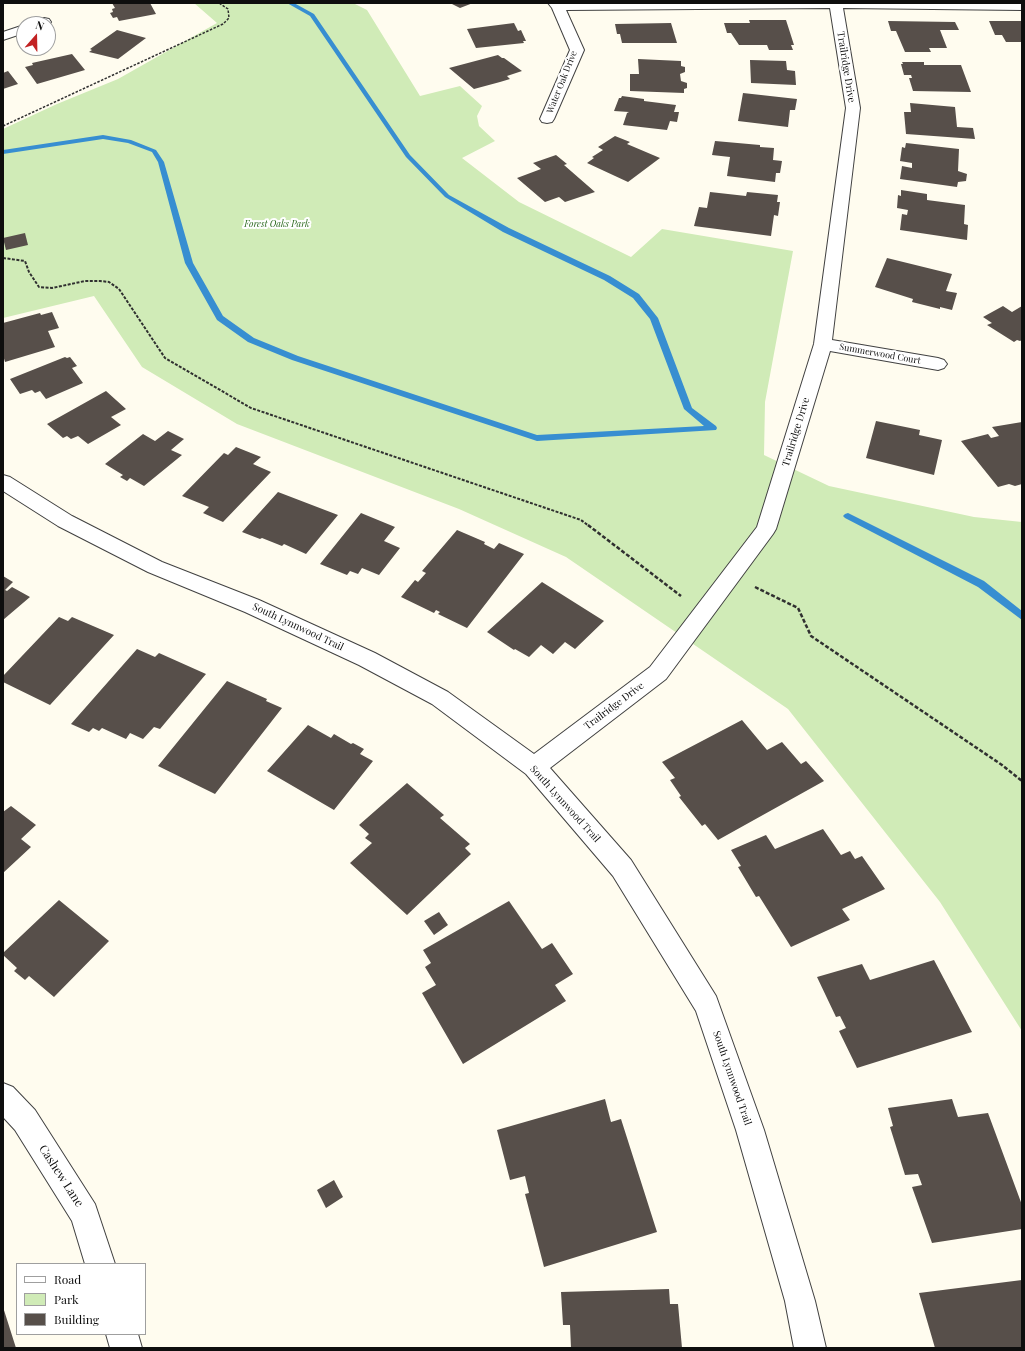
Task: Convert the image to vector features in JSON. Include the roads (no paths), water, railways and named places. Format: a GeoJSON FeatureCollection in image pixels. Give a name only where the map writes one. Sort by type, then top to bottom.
{"type":"FeatureCollection","features":[{"type":"Feature","properties":{"kind":"street"},"geometry":{"type":"LineString","coordinates":[[556,5],[837,4],[1022,6]]}},
{"type":"Feature","properties":{"kind":"street","name":"Trailridge Drive"},"geometry":{"type":"LineString","coordinates":[[534,767],[658,673],[766,529],[823,344],[853,108],[837,4]]}},
{"type":"Feature","properties":{"kind":"street","name":"Water Oak Drive"},"geometry":{"type":"LineString","coordinates":[[547,119],[577,50],[556,5]]}},
{"type":"Feature","properties":{"kind":"street"},"geometry":{"type":"LineString","coordinates":[[3,36],[16,32]]}},
{"type":"Feature","properties":{"kind":"street","name":"Summerwood Court"},"geometry":{"type":"LineString","coordinates":[[823,344],[938,364]]}},
{"type":"Feature","properties":{"kind":"street","name":"South Lynnwood Trail"},"geometry":{"type":"LineString","coordinates":[[3,482],[65,521],[155,567],[252,606],[367,659],[440,698],[534,767],[622,868],[708,1005],[750,1130],[800,1301],[810,1348]]}},
{"type":"Feature","properties":{"kind":"street","name":"Cashew Lane"},"geometry":{"type":"LineString","coordinates":[[3,1097],[25,1120],[85,1214],[100,1263]]}},
{"type":"Feature","properties":{"kind":"street"},"geometry":{"type":"LineString","coordinates":[[122,1335],[126,1348]]}},
{"type":"Feature","properties":{"kind":"waterway"},"geometry":{"type":"LineString","coordinates":[[3,152],[103,137],[129,141],[154,151],[161,162],[189,263],[220,318],[251,340],[295,358],[537,438],[713,428],[688,409],[654,318],[636,296],[607,278],[506,230],[447,196],[408,156],[312,15],[290,3]]}},
{"type":"Feature","properties":{"kind":"waterway"},"geometry":{"type":"LineString","coordinates":[[848,516],[981,584],[1022,616]]}},
{"type":"Feature","properties":{"kind":"park label","name":"Forest Oaks Park"},"geometry":{"type":"Point","coordinates":[277,224]}}]}
